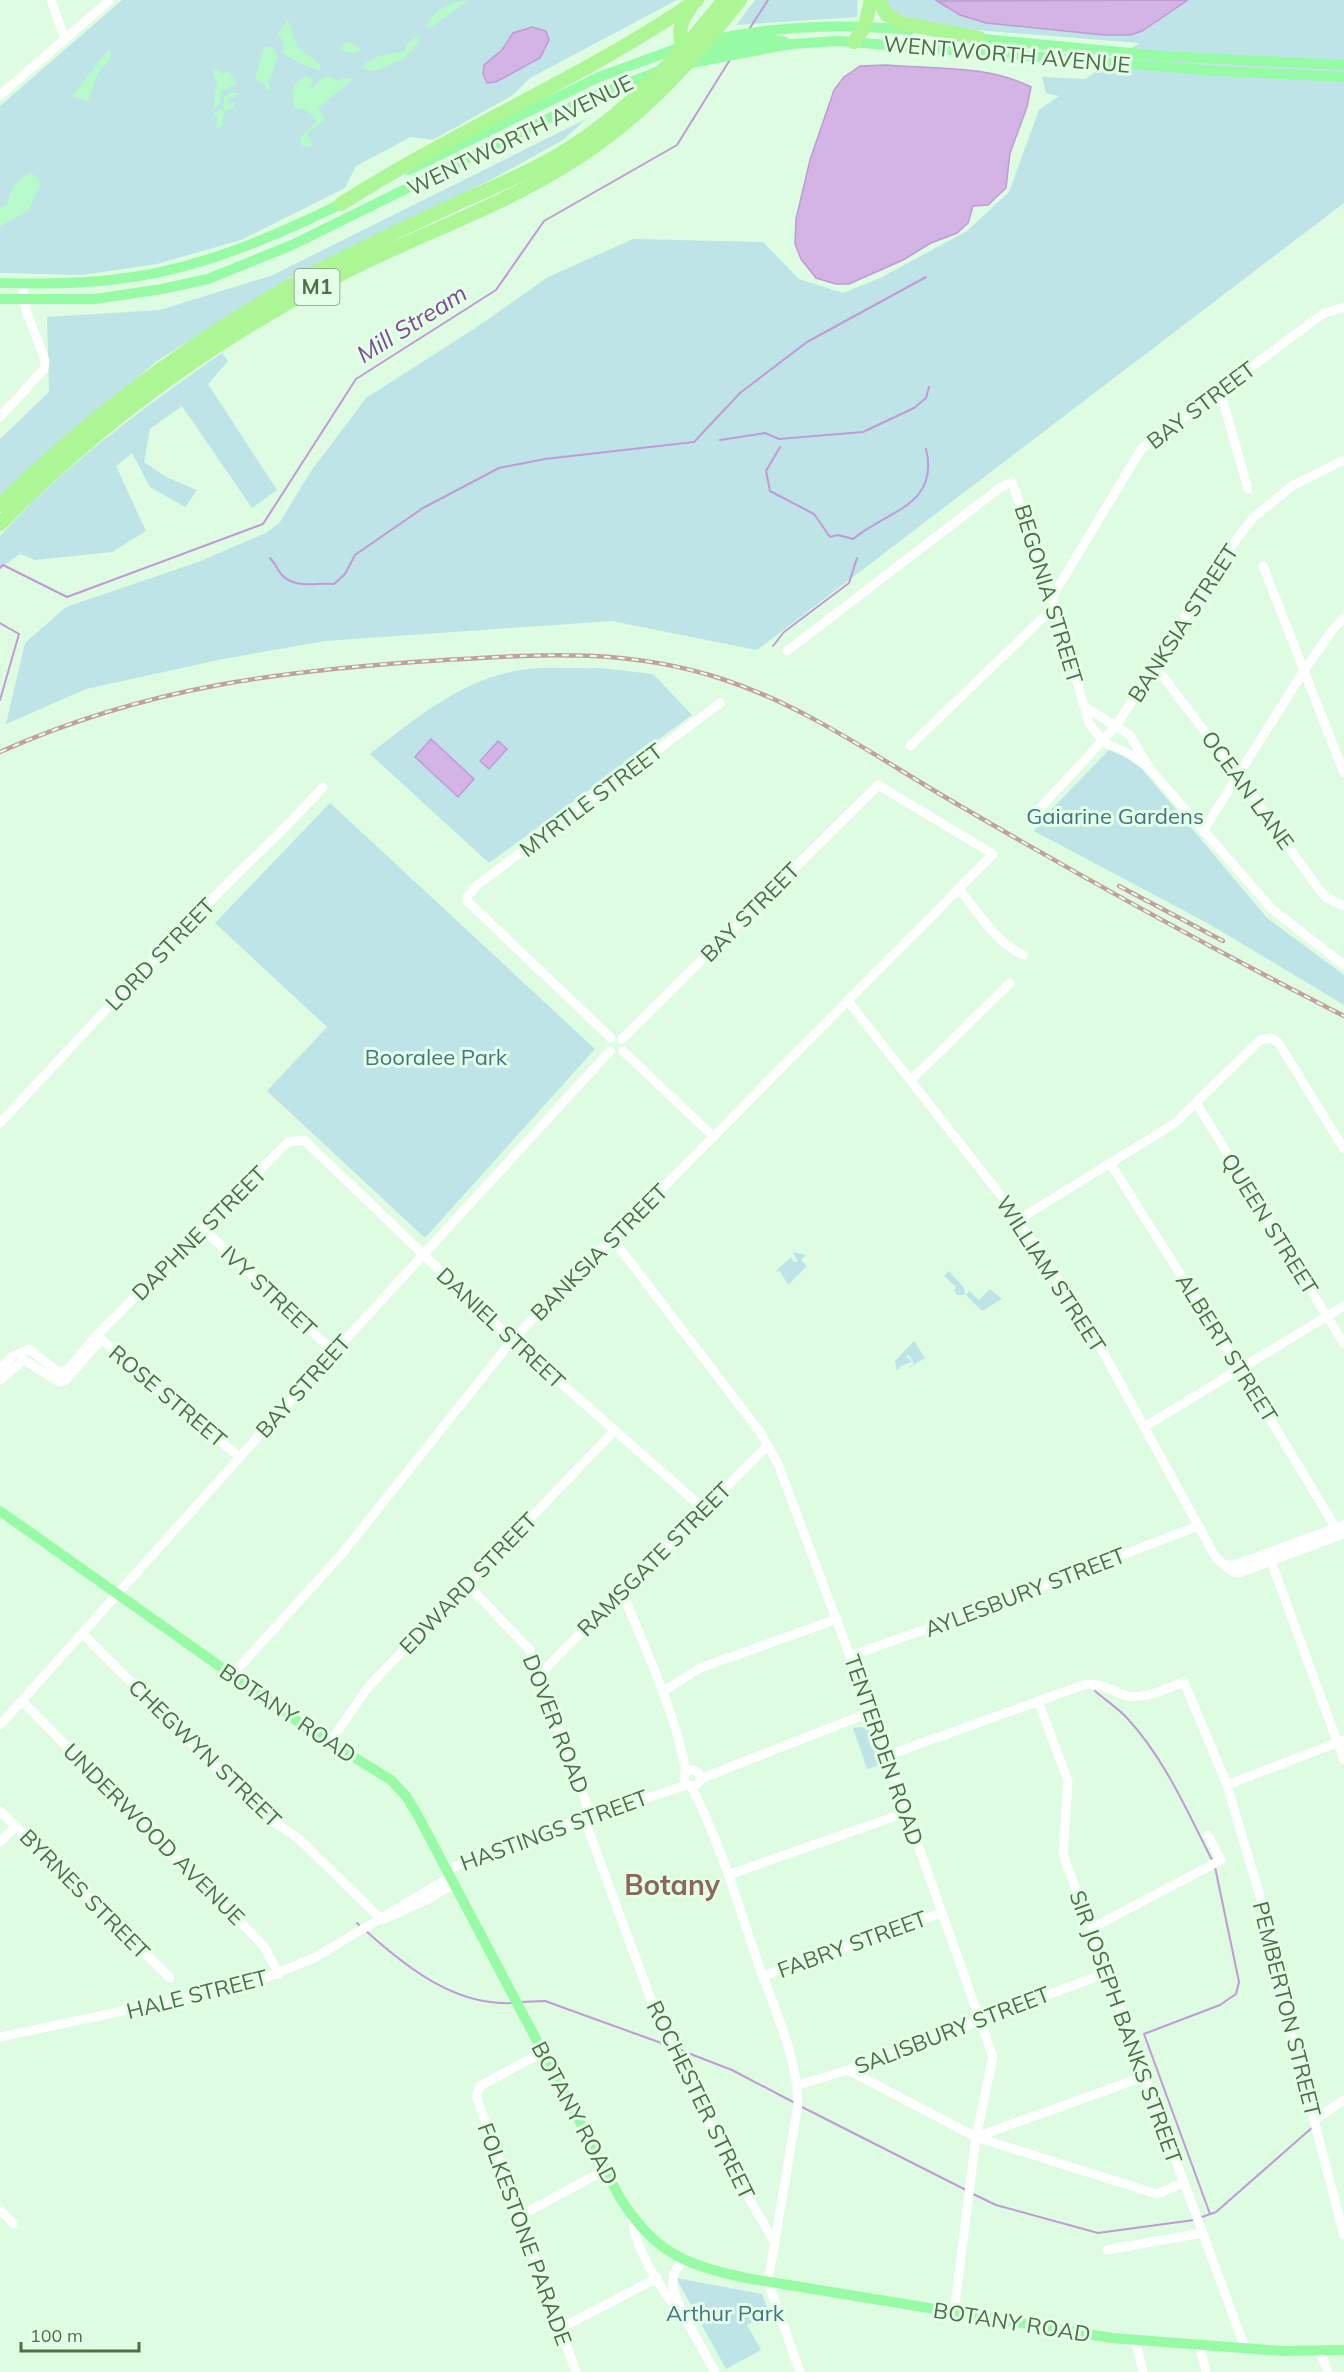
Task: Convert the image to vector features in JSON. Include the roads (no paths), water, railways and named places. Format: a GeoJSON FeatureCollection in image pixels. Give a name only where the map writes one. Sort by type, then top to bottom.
{"type":"FeatureCollection","features":[{"type":"Feature","properties":{"kind":"highway"},"geometry":{"type":"LineString","coordinates":[[682,46],[679,34],[681,22],[697,0]]}},
{"type":"Feature","properties":{"kind":"highway"},"geometry":{"type":"LineString","coordinates":[[341,204],[391,172],[616,52],[697,0]]}},
{"type":"Feature","properties":{"kind":"highway"},"geometry":{"type":"LineString","coordinates":[[854,42],[865,26],[871,0]]}},
{"type":"Feature","properties":{"kind":"highway"},"geometry":{"type":"LineString","coordinates":[[879,0],[886,14],[900,23],[979,38]]}},
{"type":"Feature","properties":{"kind":"highway","name":"M1"},"geometry":{"type":"LineString","coordinates":[[0,524],[106,427],[204,355],[324,282],[552,173],[616,131],[661,93],[740,1]]}},
{"type":"Feature","properties":{"kind":"highway","name":"M1"},"geometry":{"type":"LineString","coordinates":[[0,505],[113,406],[226,326],[333,263],[557,156],[597,130],[638,96],[671,64],[720,5]]}},
{"type":"Feature","properties":{"kind":"main road","name":"WENTWORTH AVENUE"},"geometry":{"type":"LineString","coordinates":[[0,283],[110,280],[181,267],[235,250],[341,204],[580,86],[637,61],[682,46],[737,45],[753,32],[787,28],[865,26],[1162,56],[1344,65]]}},
{"type":"Feature","properties":{"kind":"main road","name":"WENTWORTH AVENUE"},"geometry":{"type":"LineString","coordinates":[[0,298],[69,300],[132,294],[218,275],[292,245],[623,83],[737,45],[770,39],[791,44],[854,42],[1206,70],[1344,77]]}},
{"type":"Feature","properties":{"kind":"main road","name":"BOTANY ROAD"},"geometry":{"type":"LineString","coordinates":[[0,1511],[232,1676],[398,1788],[412,1805],[633,2220],[654,2241],[682,2261],[715,2272],[768,2282],[954,2314],[1135,2339],[1245,2348],[1344,2350]]}},
{"type":"Feature","properties":{"kind":"street"},"geometry":{"type":"LineString","coordinates":[[51,0],[65,39]]}},
{"type":"Feature","properties":{"kind":"street"},"geometry":{"type":"LineString","coordinates":[[0,94],[110,0]]}},
{"type":"Feature","properties":{"kind":"street"},"geometry":{"type":"LineString","coordinates":[[0,417],[44,369],[45,360],[24,299],[22,284]]}},
{"type":"Feature","properties":{"kind":"street","name":"BAY STREET"},"geometry":{"type":"LineString","coordinates":[[1052,597],[1142,448],[1324,313],[1344,307]]}},
{"type":"Feature","properties":{"kind":"street"},"geometry":{"type":"LineString","coordinates":[[1220,391],[1248,489]]}},
{"type":"Feature","properties":{"kind":"street","name":"BANKSIA STREET"},"geometry":{"type":"LineString","coordinates":[[1040,808],[1116,726],[1156,667],[1224,555],[1254,517],[1293,486],[1344,460]]}},
{"type":"Feature","properties":{"kind":"street","name":"BEGONIA STREET"},"geometry":{"type":"LineString","coordinates":[[787,651],[1001,487],[1012,482],[1052,597],[1053,608],[1089,723],[1103,742]]}},
{"type":"Feature","properties":{"kind":"street"},"geometry":{"type":"LineString","coordinates":[[1263,566],[1303,672],[1341,756],[1344,773]]}},
{"type":"Feature","properties":{"kind":"street"},"geometry":{"type":"LineString","coordinates":[[910,746],[1053,608]]}},
{"type":"Feature","properties":{"kind":"street"},"geometry":{"type":"LineString","coordinates":[[1203,831],[1303,672],[1334,628],[1344,618]]}},
{"type":"Feature","properties":{"kind":"street","name":"OCEAN LANE"},"geometry":{"type":"LineString","coordinates":[[1156,667],[1239,777],[1320,891],[1327,898],[1344,906]]}},
{"type":"Feature","properties":{"kind":"street","name":"MYRTLE STREET"},"geometry":{"type":"LineString","coordinates":[[611,1038],[467,901],[468,893],[720,703]]}},
{"type":"Feature","properties":{"kind":"street","name":"BEGONIA STREET"},"geometry":{"type":"LineString","coordinates":[[1084,707],[1130,735],[1150,769]]}},
{"type":"Feature","properties":{"kind":"street"},"geometry":{"type":"LineString","coordinates":[[1103,742],[1124,751],[1150,769],[1272,909],[1303,936],[1344,965]]}},
{"type":"Feature","properties":{"kind":"street","name":"BAY STREET"},"geometry":{"type":"LineString","coordinates":[[622,1039],[878,785]]}},
{"type":"Feature","properties":{"kind":"street","name":"BANKSIA STREET"},"geometry":{"type":"LineString","coordinates":[[232,1676],[347,1548],[513,1339],[993,854],[878,785]]}},
{"type":"Feature","properties":{"kind":"street","name":"LORD STREET"},"geometry":{"type":"LineString","coordinates":[[0,1124],[142,971],[236,874],[281,833],[323,787]]}},
{"type":"Feature","properties":{"kind":"street"},"geometry":{"type":"LineString","coordinates":[[959,889],[991,929],[1012,949],[1023,955]]}},
{"type":"Feature","properties":{"kind":"street"},"geometry":{"type":"LineString","coordinates":[[912,1079],[1010,983]]}},
{"type":"Feature","properties":{"kind":"street","name":"WILLIAM STREET"},"geometry":{"type":"LineString","coordinates":[[848,1001],[912,1079],[1018,1220],[1097,1341],[1216,1558],[1226,1565],[1270,1557]]}},
{"type":"Feature","properties":{"kind":"street"},"geometry":{"type":"LineString","coordinates":[[617,1036],[622,1039],[625,1045],[623,1051],[615,1054],[610,1052],[608,1045],[611,1038],[617,1036]]}},
{"type":"Feature","properties":{"kind":"street"},"geometry":{"type":"LineString","coordinates":[[1018,1220],[1167,1129],[1197,1104],[1260,1040],[1270,1038],[1278,1042],[1344,1149]]}},
{"type":"Feature","properties":{"kind":"street"},"geometry":{"type":"LineString","coordinates":[[623,1051],[714,1137]]}},
{"type":"Feature","properties":{"kind":"street","name":"BAY STREET"},"geometry":{"type":"LineString","coordinates":[[0,1725],[334,1352],[610,1052]]}},
{"type":"Feature","properties":{"kind":"street","name":"QUEEN STREET"},"geometry":{"type":"LineString","coordinates":[[1197,1104],[1344,1344]]}},
{"type":"Feature","properties":{"kind":"street","name":"DANIEL STREET"},"geometry":{"type":"LineString","coordinates":[[304,1140],[422,1255],[513,1339],[704,1509]]}},
{"type":"Feature","properties":{"kind":"street","name":"DAPHNE STREET"},"geometry":{"type":"LineString","coordinates":[[0,1370],[13,1356],[29,1349],[61,1373],[69,1368],[97,1335],[288,1142],[304,1140]]}},
{"type":"Feature","properties":{"kind":"street","name":"ALBERT STREET"},"geometry":{"type":"LineString","coordinates":[[1110,1163],[1341,1531]]}},
{"type":"Feature","properties":{"kind":"street","name":"IVY STREET"},"geometry":{"type":"LineString","coordinates":[[203,1230],[334,1352]]}},
{"type":"Feature","properties":{"kind":"street","name":"TENTERDEN ROAD"},"geometry":{"type":"LineString","coordinates":[[612,1238],[768,1446],[837,1619],[993,2057],[976,2137],[954,2314]]}},
{"type":"Feature","properties":{"kind":"street"},"geometry":{"type":"LineString","coordinates":[[1144,1427],[1344,1306]]}},
{"type":"Feature","properties":{"kind":"street","name":"DAPHNE STREET"},"geometry":{"type":"LineString","coordinates":[[0,1380],[24,1360],[59,1382],[65,1381],[98,1343],[97,1335]]}},
{"type":"Feature","properties":{"kind":"street","name":"ROSE STREET"},"geometry":{"type":"LineString","coordinates":[[97,1335],[170,1401],[240,1457]]}},
{"type":"Feature","properties":{"kind":"street","name":"EDWARD STREET"},"geometry":{"type":"LineString","coordinates":[[330,1742],[369,1686],[615,1431]]}},
{"type":"Feature","properties":{"kind":"street","name":"RAMSGATE STREET"},"geometry":{"type":"LineString","coordinates":[[540,1674],[768,1446]]}},
{"type":"Feature","properties":{"kind":"street","name":"AYLESBURY STREET"},"geometry":{"type":"LineString","coordinates":[[850,1656],[974,1612],[1198,1526]]}},
{"type":"Feature","properties":{"kind":"street"},"geometry":{"type":"LineString","coordinates":[[1341,1531],[1270,1557],[1341,1741],[1344,1760]]}},
{"type":"Feature","properties":{"kind":"street","name":"DOVER ROAD"},"geometry":{"type":"LineString","coordinates":[[468,1584],[530,1650],[587,1817]]}},
{"type":"Feature","properties":{"kind":"street"},"geometry":{"type":"LineString","coordinates":[[622,1591],[662,1692],[728,1875],[798,2085],[798,2104],[768,2282],[800,2372]]}},
{"type":"Feature","properties":{"kind":"street"},"geometry":{"type":"LineString","coordinates":[[662,1692],[700,1668],[837,1619]]}},
{"type":"Feature","properties":{"kind":"street","name":"CHEGWYN STREET"},"geometry":{"type":"LineString","coordinates":[[82,1633],[266,1817],[298,1838],[382,1920]]}},
{"type":"Feature","properties":{"kind":"street","name":"PEMBERTON STREET"},"geometry":{"type":"LineString","coordinates":[[1038,1701],[1086,1684],[1101,1684],[1126,1696],[1136,1697],[1184,1682],[1227,1785],[1261,1900],[1287,2017],[1344,2235]]}},
{"type":"Feature","properties":{"kind":"street","name":"UNDERWOOD AVENUE"},"geometry":{"type":"LineString","coordinates":[[22,1701],[270,1953],[277,1970]]}},
{"type":"Feature","properties":{"kind":"street"},"geometry":{"type":"LineString","coordinates":[[886,1756],[1038,1701]]}},
{"type":"Feature","properties":{"kind":"street","name":"SIR JOSEPH BANKS STREET"},"geometry":{"type":"LineString","coordinates":[[1038,1701],[1068,1781],[1063,1854],[1143,2077],[1245,2348]]}},
{"type":"Feature","properties":{"kind":"street","name":"HASTINGS STREET"},"geometry":{"type":"LineString","coordinates":[[450,1877],[587,1817],[871,1712]]}},
{"type":"Feature","properties":{"kind":"street"},"geometry":{"type":"LineString","coordinates":[[1227,1785],[1341,1741]]}},
{"type":"Feature","properties":{"kind":"street","name":"BYRNES STREET"},"geometry":{"type":"LineString","coordinates":[[0,1811],[170,1978]]}},
{"type":"Feature","properties":{"kind":"street"},"geometry":{"type":"LineString","coordinates":[[728,1875],[905,1813]]}},
{"type":"Feature","properties":{"kind":"street","name":"ROCHESTER STREET"},"geometry":{"type":"LineString","coordinates":[[587,1817],[664,2035],[725,2157],[775,2243]]}},
{"type":"Feature","properties":{"kind":"street"},"geometry":{"type":"LineString","coordinates":[[0,1842],[16,1826]]}},
{"type":"Feature","properties":{"kind":"street"},"geometry":{"type":"LineString","coordinates":[[1090,1929],[1221,1860],[1208,1834]]}},
{"type":"Feature","properties":{"kind":"street","name":"HALE STREET"},"geometry":{"type":"LineString","coordinates":[[0,2037],[250,1984],[382,1920],[404,1902],[450,1877]]}},
{"type":"Feature","properties":{"kind":"street","name":"FABRY STREET"},"geometry":{"type":"LineString","coordinates":[[763,1976],[941,1912]]}},
{"type":"Feature","properties":{"kind":"street","name":"SALISBURY STREET"},"geometry":{"type":"LineString","coordinates":[[798,2085],[848,2070],[1106,1973]]}},
{"type":"Feature","properties":{"kind":"street","name":"FOLKESTONE PARADE"},"geometry":{"type":"LineString","coordinates":[[543,2052],[480,2086],[476,2096],[576,2372]]}},
{"type":"Feature","properties":{"kind":"street"},"geometry":{"type":"LineString","coordinates":[[848,2070],[976,2137],[1157,2194],[1183,2183]]}},
{"type":"Feature","properties":{"kind":"street"},"geometry":{"type":"LineString","coordinates":[[976,2137],[1143,2077]]}},
{"type":"Feature","properties":{"kind":"street"},"geometry":{"type":"LineString","coordinates":[[1314,2120],[1344,2100]]}},
{"type":"Feature","properties":{"kind":"street"},"geometry":{"type":"LineString","coordinates":[[518,2217],[605,2170]]}},
{"type":"Feature","properties":{"kind":"street"},"geometry":{"type":"LineString","coordinates":[[0,2210],[14,2224]]}},
{"type":"Feature","properties":{"kind":"street"},"geometry":{"type":"LineString","coordinates":[[633,2220],[640,2246],[657,2278],[672,2303],[683,2314]]}},
{"type":"Feature","properties":{"kind":"street"},"geometry":{"type":"LineString","coordinates":[[1107,2250],[1202,2233]]}},
{"type":"Feature","properties":{"kind":"street"},"geometry":{"type":"LineString","coordinates":[[682,2261],[672,2281],[683,2314],[715,2372]]}},
{"type":"Feature","properties":{"kind":"street"},"geometry":{"type":"LineString","coordinates":[[561,2328],[657,2278]]}},
{"type":"Feature","properties":{"kind":"street"},"geometry":{"type":"LineString","coordinates":[[1135,2339],[1143,2372]]}},
{"type":"Feature","properties":{"kind":"street"},"geometry":{"type":"LineString","coordinates":[[1199,2344],[1206,2372]]}},
{"type":"Feature","properties":{"kind":"street"},"geometry":{"type":"LineString","coordinates":[[1320,2351],[1328,2372]]}},
{"type":"Feature","properties":{"kind":"waterway","name":"Mill Stream"},"geometry":{"type":"LineString","coordinates":[[750,28],[768,0]]}},
{"type":"Feature","properties":{"kind":"waterway","name":"Mill Stream"},"geometry":{"type":"LineString","coordinates":[[936,0],[947,7]]}},
{"type":"Feature","properties":{"kind":"waterway","name":"Mill Stream"},"geometry":{"type":"LineString","coordinates":[[0,568],[3,565],[67,597],[263,524],[356,379],[496,290],[544,221],[677,145],[731,58]]}},
{"type":"Feature","properties":{"kind":"waterway"},"geometry":{"type":"LineString","coordinates":[[270,558],[281,574],[293,582],[334,584],[345,574],[355,555],[423,508],[499,468],[545,459],[694,442],[740,393],[807,342],[926,277]]}},
{"type":"Feature","properties":{"kind":"waterway"},"geometry":{"type":"LineString","coordinates":[[720,440],[765,433],[779,439],[863,432],[914,408],[926,398],[929,387]]}},
{"type":"Feature","properties":{"kind":"waterway"},"geometry":{"type":"LineString","coordinates":[[780,447],[766,471],[770,491],[814,514],[830,537],[838,535],[853,539],[907,505],[918,495],[925,483],[928,468],[926,449]]}},
{"type":"Feature","properties":{"kind":"waterway"},"geometry":{"type":"LineString","coordinates":[[773,646],[784,632],[849,583],[857,558]]}},
{"type":"Feature","properties":{"kind":"waterway","name":"Mill Stream"},"geometry":{"type":"LineString","coordinates":[[0,623],[19,634],[0,700]]}},
{"type":"Feature","properties":{"kind":"waterway"},"geometry":{"type":"LineString","coordinates":[[1095,1691],[1127,1718],[1153,1751],[1175,1787],[1213,1862]]}},
{"type":"Feature","properties":{"kind":"waterway"},"geometry":{"type":"LineString","coordinates":[[1210,2214],[1144,2034],[1220,2005],[1236,1994],[1239,1982],[1215,1867]]}},
{"type":"Feature","properties":{"kind":"waterway"},"geometry":{"type":"LineString","coordinates":[[357,1923],[361,1927]]}},
{"type":"Feature","properties":{"kind":"waterway"},"geometry":{"type":"LineString","coordinates":[[366,1931],[398,1958],[433,1982],[451,1991],[491,2002],[512,2003]]}},
{"type":"Feature","properties":{"kind":"waterway"},"geometry":{"type":"LineString","coordinates":[[521,2002],[545,2001],[664,2044]]}},
{"type":"Feature","properties":{"kind":"waterway"},"geometry":{"type":"LineString","coordinates":[[675,2048],[732,2070],[795,2103]]}},
{"type":"Feature","properties":{"kind":"waterway"},"geometry":{"type":"LineString","coordinates":[[800,2106],[966,2190]]}},
{"type":"Feature","properties":{"kind":"waterway"},"geometry":{"type":"LineString","coordinates":[[1199,2218],[1216,2212],[1314,2126]]}},
{"type":"Feature","properties":{"kind":"waterway"},"geometry":{"type":"LineString","coordinates":[[971,2193],[996,2205],[1098,2233],[1194,2220]]}},
{"type":"Feature","properties":{"kind":"railway"},"geometry":{"type":"LineString","coordinates":[[0,752],[110,711],[218,685],[273,676],[386,664],[517,656],[586,656],[655,663],[725,680],[787,705],[1104,888],[1344,1016]]}},
{"type":"Feature","properties":{"kind":"railway"},"geometry":{"type":"LineString","coordinates":[[1119,886],[1223,941]]}},
{"type":"Feature","properties":{"kind":"district","name":"Botany"},"geometry":{"type":"Point","coordinates":[672,1885]}},
{"type":"Feature","properties":{"kind":"park label","name":"Gaiarine Gardens"},"geometry":{"type":"Point","coordinates":[1115,816]}},
{"type":"Feature","properties":{"kind":"park label","name":"Booralee Park"},"geometry":{"type":"Point","coordinates":[436,1057]}},
{"type":"Feature","properties":{"kind":"park label","name":"Arthur Park"},"geometry":{"type":"Point","coordinates":[725,2313]}}]}
